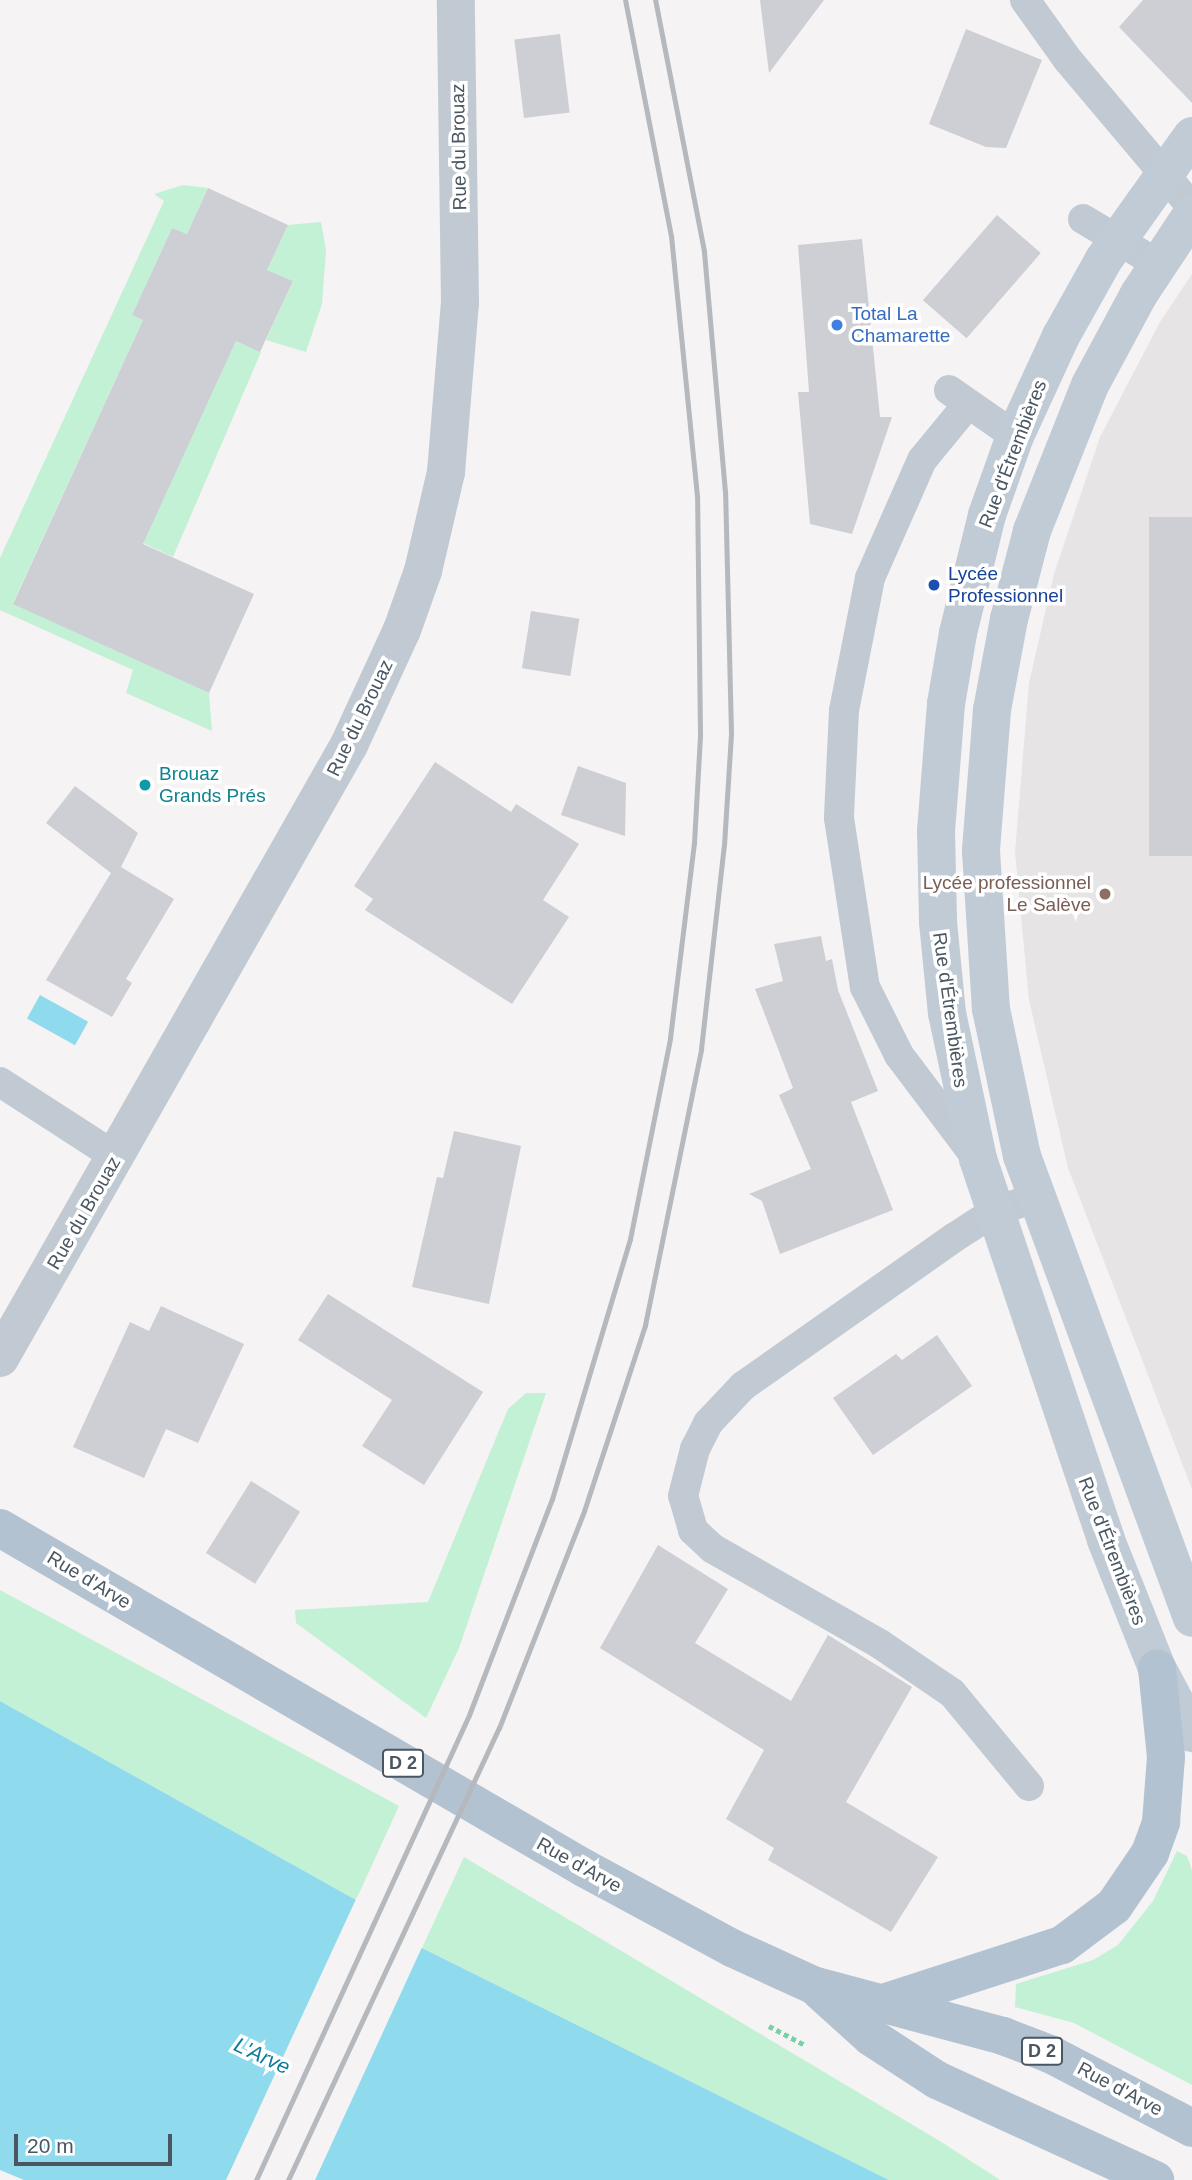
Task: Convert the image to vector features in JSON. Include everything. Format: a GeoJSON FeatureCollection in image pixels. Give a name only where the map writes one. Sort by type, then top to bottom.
{"type":"FeatureCollection","features":[{"type":"Feature","properties":{"kind":"main road","name":"Rue d'Étrembières"},"geometry":{"type":"LineString","coordinates":[[1192,136],[1117,239],[1061,336],[1016,436],[964,600],[939,768],[936,871],[941,968],[953,1053],[978,1159],[1097,1514],[1157,1668],[1192,1733]]}},
{"type":"Feature","properties":{"kind":"main road"},"geometry":{"type":"LineString","coordinates":[[1192,214],[1158,264],[1090,385],[1055,467],[1018,580],[992,710],[981,851],[985,954],[1004,1083],[1034,1198],[1192,1618]]}},
{"type":"Feature","properties":{"kind":"main road","name":"Rue d'Arve"},"geometry":{"type":"LineString","coordinates":[[0,1528],[584,1868],[732,1948],[813,1985],[1050,2054],[1192,2128]]}},
{"type":"Feature","properties":{"kind":"main road"},"geometry":{"type":"LineString","coordinates":[[881,2004],[1062,1945],[1090,1928],[1128,1889],[1150,1853],[1166,1790],[1157,1668]]}},
{"type":"Feature","properties":{"kind":"main road"},"geometry":{"type":"LineString","coordinates":[[813,1985],[872,2037],[937,2080],[1155,2180]]}},
{"type":"Feature","properties":{"kind":"street","name":"Rue du Brouaz"},"geometry":{"type":"LineString","coordinates":[[0,1359],[349,746],[402,630],[423,570],[446,472],[460,303],[456,0]]}},
{"type":"Feature","properties":{"kind":"lane"},"geometry":{"type":"LineString","coordinates":[[1025,0],[1192,207]]}},
{"type":"Feature","properties":{"kind":"lane"},"geometry":{"type":"LineString","coordinates":[[1083,219],[1158,264]]}},
{"type":"Feature","properties":{"kind":"lane"},"geometry":{"type":"LineString","coordinates":[[978,1159],[913,1076],[865,987],[839,818],[844,710],[870,578],[922,460],[959,397],[1016,436]]}},
{"type":"Feature","properties":{"kind":"lane"},"geometry":{"type":"LineString","coordinates":[[0,1082],[116,1157]]}},
{"type":"Feature","properties":{"kind":"lane"},"geometry":{"type":"LineString","coordinates":[[1029,1786],[952,1693],[880,1644],[712,1548],[693,1530],[683,1496],[691,1460],[708,1423],[743,1387],[994,1212],[1034,1198]]}},
{"type":"Feature","properties":{"kind":"shaded area","name":"Lycée professionnel Le Salève"},"geometry":{"type":"Polygon","coordinates":[[[1192,274],[1192,1489],[1068,1168],[1029,1000],[1015,852],[1029,683],[1054,574],[1100,437],[1160,322],[1192,274]]]}},
{"type":"Feature","properties":{"kind":"green space"},"geometry":{"type":"Polygon","coordinates":[[[183,185],[208,188],[187,234],[172,228],[132,315],[143,320],[13,603],[209,693],[212,731],[126,693],[133,670],[0,610],[0,558],[164,201],[154,194],[183,185]]]}},
{"type":"Feature","properties":{"kind":"green space"},"geometry":{"type":"Polygon","coordinates":[[[321,222],[326,250],[322,304],[306,352],[266,340],[293,281],[267,270],[288,225],[321,222]]]}},
{"type":"Feature","properties":{"kind":"green space"},"geometry":{"type":"Polygon","coordinates":[[[236,341],[261,352],[173,557],[143,543],[236,341]]]}},
{"type":"Feature","properties":{"kind":"green space"},"geometry":{"type":"Polygon","coordinates":[[[526,1393],[546,1393],[459,1648],[426,1718],[296,1623],[295,1610],[428,1602],[508,1409],[526,1393]]]}},
{"type":"Feature","properties":{"kind":"green space"},"geometry":{"type":"Polygon","coordinates":[[[0,1590],[399,1806],[356,1900],[0,1701],[0,1590]]]}},
{"type":"Feature","properties":{"kind":"green space"},"geometry":{"type":"Polygon","coordinates":[[[1177,1851],[1187,1856],[1192,1870],[1192,2085],[1074,2023],[1015,2007],[1016,1984],[1093,1960],[1118,1945],[1153,1901],[1177,1851]]]}},
{"type":"Feature","properties":{"kind":"green space"},"geometry":{"type":"Polygon","coordinates":[[[464,1857],[943,2143],[1000,2180],[889,2180],[422,1948],[464,1857]]]}},
{"type":"Feature","properties":{"kind":"water"},"geometry":{"type":"Polygon","coordinates":[[[40,995],[88,1022],[75,1045],[27,1019],[40,995]]]}},
{"type":"Feature","properties":{"kind":"water","name":"L'Arve"},"geometry":{"type":"Polygon","coordinates":[[[0,1701],[356,1900],[422,1948],[889,2180],[24,2180],[0,2170],[0,1701]]]}},
{"type":"Feature","properties":{"kind":"pier"},"geometry":{"type":"Polygon","coordinates":[[[357,1897],[423,1945],[315,2180],[226,2180],[357,1897]]]}},
{"type":"Feature","properties":{"kind":"building"},"geometry":{"type":"Polygon","coordinates":[[[760,0],[824,0],[769,73],[760,0]]]}},
{"type":"Feature","properties":{"kind":"building"},"geometry":{"type":"Polygon","coordinates":[[[1143,0],[1192,0],[1192,103],[1119,27],[1143,0]]]}},
{"type":"Feature","properties":{"kind":"building"},"geometry":{"type":"Polygon","coordinates":[[[966,29],[1042,60],[1006,148],[986,147],[929,124],[966,29]]]}},
{"type":"Feature","properties":{"kind":"building"},"geometry":{"type":"Polygon","coordinates":[[[560,34],[570,112],[524,118],[514,40],[560,34]]]}},
{"type":"Feature","properties":{"kind":"building"},"geometry":{"type":"Polygon","coordinates":[[[208,188],[288,225],[267,270],[293,281],[260,352],[236,341],[143,544],[254,594],[209,693],[13,604],[143,320],[132,315],[172,228],[187,234],[208,188]]]}},
{"type":"Feature","properties":{"kind":"building"},"geometry":{"type":"Polygon","coordinates":[[[997,215],[1041,253],[967,338],[923,300],[997,215]]]}},
{"type":"Feature","properties":{"kind":"building"},"geometry":{"type":"Polygon","coordinates":[[[862,239],[880,417],[892,417],[852,534],[810,524],[798,392],[809,392],[798,245],[862,239]]]}},
{"type":"Feature","properties":{"kind":"building"},"geometry":{"type":"Polygon","coordinates":[[[1149,517],[1192,517],[1192,856],[1149,856],[1149,517]]]}},
{"type":"Feature","properties":{"kind":"building"},"geometry":{"type":"Polygon","coordinates":[[[531,611],[579,619],[570,676],[522,668],[531,611]]]}},
{"type":"Feature","properties":{"kind":"building"},"geometry":{"type":"Polygon","coordinates":[[[435,762],[511,812],[516,804],[579,844],[543,900],[569,917],[512,1004],[365,910],[373,899],[354,886],[435,762]]]}},
{"type":"Feature","properties":{"kind":"building"},"geometry":{"type":"Polygon","coordinates":[[[578,766],[626,783],[625,836],[561,815],[578,766]]]}},
{"type":"Feature","properties":{"kind":"building"},"geometry":{"type":"Polygon","coordinates":[[[75,786],[138,833],[121,867],[174,899],[126,979],[132,983],[112,1017],[46,980],[111,873],[46,823],[75,786]]]}},
{"type":"Feature","properties":{"kind":"building"},"geometry":{"type":"Polygon","coordinates":[[[821,936],[826,961],[832,959],[838,990],[878,1091],[851,1102],[893,1210],[780,1254],[762,1201],[749,1194],[811,1169],[779,1095],[793,1088],[755,989],[783,981],[774,944],[821,936]]]}},
{"type":"Feature","properties":{"kind":"building"},"geometry":{"type":"Polygon","coordinates":[[[454,1131],[521,1146],[489,1304],[412,1287],[437,1177],[443,1178],[454,1131]]]}},
{"type":"Feature","properties":{"kind":"building"},"geometry":{"type":"Polygon","coordinates":[[[328,1294],[483,1392],[424,1485],[362,1446],[392,1400],[298,1340],[328,1294]]]}},
{"type":"Feature","properties":{"kind":"building"},"geometry":{"type":"Polygon","coordinates":[[[161,1306],[244,1344],[198,1443],[166,1429],[144,1478],[73,1447],[130,1322],[149,1331],[161,1306]]]}},
{"type":"Feature","properties":{"kind":"building"},"geometry":{"type":"Polygon","coordinates":[[[937,1335],[972,1386],[873,1455],[833,1398],[896,1354],[902,1360],[937,1335]]]}},
{"type":"Feature","properties":{"kind":"building"},"geometry":{"type":"Polygon","coordinates":[[[251,1481],[300,1512],[255,1584],[206,1553],[251,1481]]]}},
{"type":"Feature","properties":{"kind":"building"},"geometry":{"type":"Polygon","coordinates":[[[658,1545],[728,1589],[695,1643],[791,1701],[828,1635],[912,1687],[846,1802],[938,1857],[891,1932],[768,1860],[774,1848],[726,1819],[764,1750],[600,1648],[658,1545]]]}},
{"type":"Feature","properties":{"kind":"railway"},"geometry":{"type":"LineString","coordinates":[[256,2180],[469,1715],[552,1499],[630,1239],[670,1038],[694,843],[700,734],[697,496],[671,236],[625,0]]}},
{"type":"Feature","properties":{"kind":"railway"},"geometry":{"type":"LineString","coordinates":[[288,2180],[499,1728],[584,1511],[645,1325],[701,1049],[724,845],[731,733],[725,492],[704,251],[655,0]]}},
{"type":"Feature","properties":{"kind":"place","name":"Total La Chamarette"},"geometry":{"type":"Point","coordinates":[837,325]}},
{"type":"Feature","properties":{"kind":"place","name":"Lycée Professionnel"},"geometry":{"type":"Point","coordinates":[934,585]}},
{"type":"Feature","properties":{"kind":"place","name":"Brouaz Grands Prés"},"geometry":{"type":"Point","coordinates":[145,785]}},
{"type":"Feature","properties":{"kind":"place","name":"Lycée professionnel Le Salève"},"geometry":{"type":"Point","coordinates":[1105,894]}}]}
